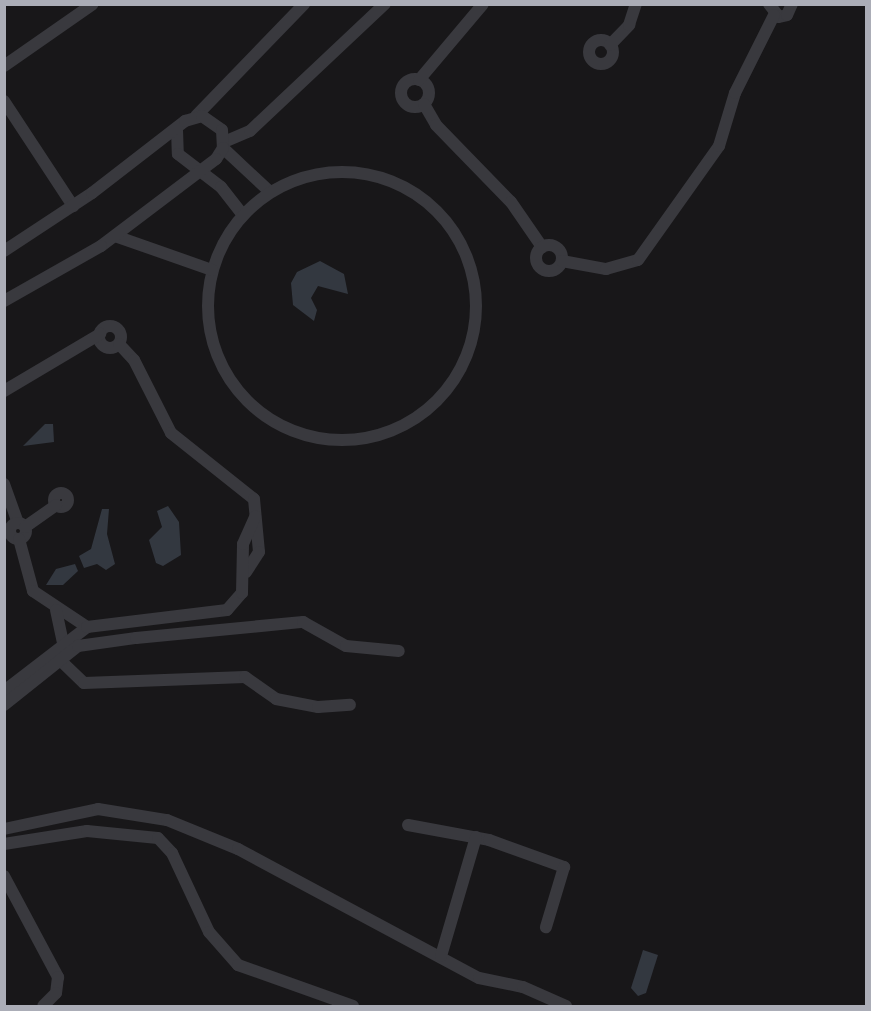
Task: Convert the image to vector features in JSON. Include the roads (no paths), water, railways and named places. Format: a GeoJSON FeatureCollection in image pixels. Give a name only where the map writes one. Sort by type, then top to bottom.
{"type":"FeatureCollection","features":[{"type":"Feature","properties":{"kind":"street"},"geometry":{"type":"LineString","coordinates":[[4,66],[93,4]]}},
{"type":"Feature","properties":{"kind":"street"},"geometry":{"type":"LineString","coordinates":[[4,251],[73,206],[196,116],[304,4]]}},
{"type":"Feature","properties":{"kind":"street"},"geometry":{"type":"LineString","coordinates":[[4,301],[115,236],[199,166],[216,159],[224,145],[250,131],[385,4]]}},
{"type":"Feature","properties":{"kind":"street"},"geometry":{"type":"LineString","coordinates":[[424,104],[414,107],[402,99],[405,84],[419,80],[483,4]]}},
{"type":"Feature","properties":{"kind":"street"},"geometry":{"type":"LineString","coordinates":[[610,45],[629,25],[636,4]]}},
{"type":"Feature","properties":{"kind":"street"},"geometry":{"type":"LineString","coordinates":[[562,261],[606,269],[638,260],[719,146],[735,93],[772,10],[787,15],[792,4]]}},
{"type":"Feature","properties":{"kind":"street"},"geometry":{"type":"LineString","coordinates":[[419,80],[428,87],[424,104],[435,125],[511,202],[542,247]]}},
{"type":"Feature","properties":{"kind":"street"},"geometry":{"type":"LineString","coordinates":[[4,101],[73,206]]}},
{"type":"Feature","properties":{"kind":"street"},"geometry":{"type":"LineString","coordinates":[[196,116],[218,125],[224,145],[270,192]]}},
{"type":"Feature","properties":{"kind":"street"},"geometry":{"type":"LineString","coordinates":[[177,130],[178,154],[199,166],[242,214]]}},
{"type":"Feature","properties":{"kind":"street"},"geometry":{"type":"LineString","coordinates":[[358,173],[402,186],[445,219],[471,268],[476,295],[469,349],[452,382],[421,415],[376,436],[343,440],[289,429],[244,398],[219,360],[208,325],[212,270],[242,214],[270,192],[294,180],[358,173]]}},
{"type":"Feature","properties":{"kind":"street"},"geometry":{"type":"LineString","coordinates":[[115,236],[212,270]]}},
{"type":"Feature","properties":{"kind":"street"},"geometry":{"type":"LineString","coordinates":[[542,247],[536,260],[541,268],[551,271],[562,261]]}},
{"type":"Feature","properties":{"kind":"street"},"geometry":{"type":"LineString","coordinates":[[542,247],[556,248],[562,261]]}},
{"type":"Feature","properties":{"kind":"street"},"geometry":{"type":"LineString","coordinates":[[4,391],[100,334],[105,347],[119,344],[129,352],[171,433],[250,493],[255,517],[243,544],[246,573],[242,593],[227,610],[87,627],[63,642],[4,691]]}},
{"type":"Feature","properties":{"kind":"street"},"geometry":{"type":"LineString","coordinates":[[4,484],[27,580],[56,610],[87,627]]}},
{"type":"Feature","properties":{"kind":"street"},"geometry":{"type":"LineString","coordinates":[[16,534],[56,505]]}},
{"type":"Feature","properties":{"kind":"street"},"geometry":{"type":"LineString","coordinates":[[56,610],[63,642]]}},
{"type":"Feature","properties":{"kind":"street"},"geometry":{"type":"LineString","coordinates":[[4,705],[78,646],[303,622],[346,646],[399,651]]}},
{"type":"Feature","properties":{"kind":"street"},"geometry":{"type":"LineString","coordinates":[[60,660],[84,683],[245,676],[276,699],[318,707],[350,705]]}},
{"type":"Feature","properties":{"kind":"street"},"geometry":{"type":"LineString","coordinates":[[4,829],[98,809],[139,812],[238,849],[479,978],[522,987],[566,1006]]}},
{"type":"Feature","properties":{"kind":"street"},"geometry":{"type":"LineString","coordinates":[[408,825],[476,837],[564,867],[546,927]]}},
{"type":"Feature","properties":{"kind":"street"},"geometry":{"type":"LineString","coordinates":[[4,844],[87,831],[158,838],[172,853],[209,932],[238,965],[353,1006]]}},
{"type":"Feature","properties":{"kind":"street"},"geometry":{"type":"LineString","coordinates":[[441,957],[476,837]]}},
{"type":"Feature","properties":{"kind":"street"},"geometry":{"type":"LineString","coordinates":[[4,876],[58,977],[47,1005]]}}]}
